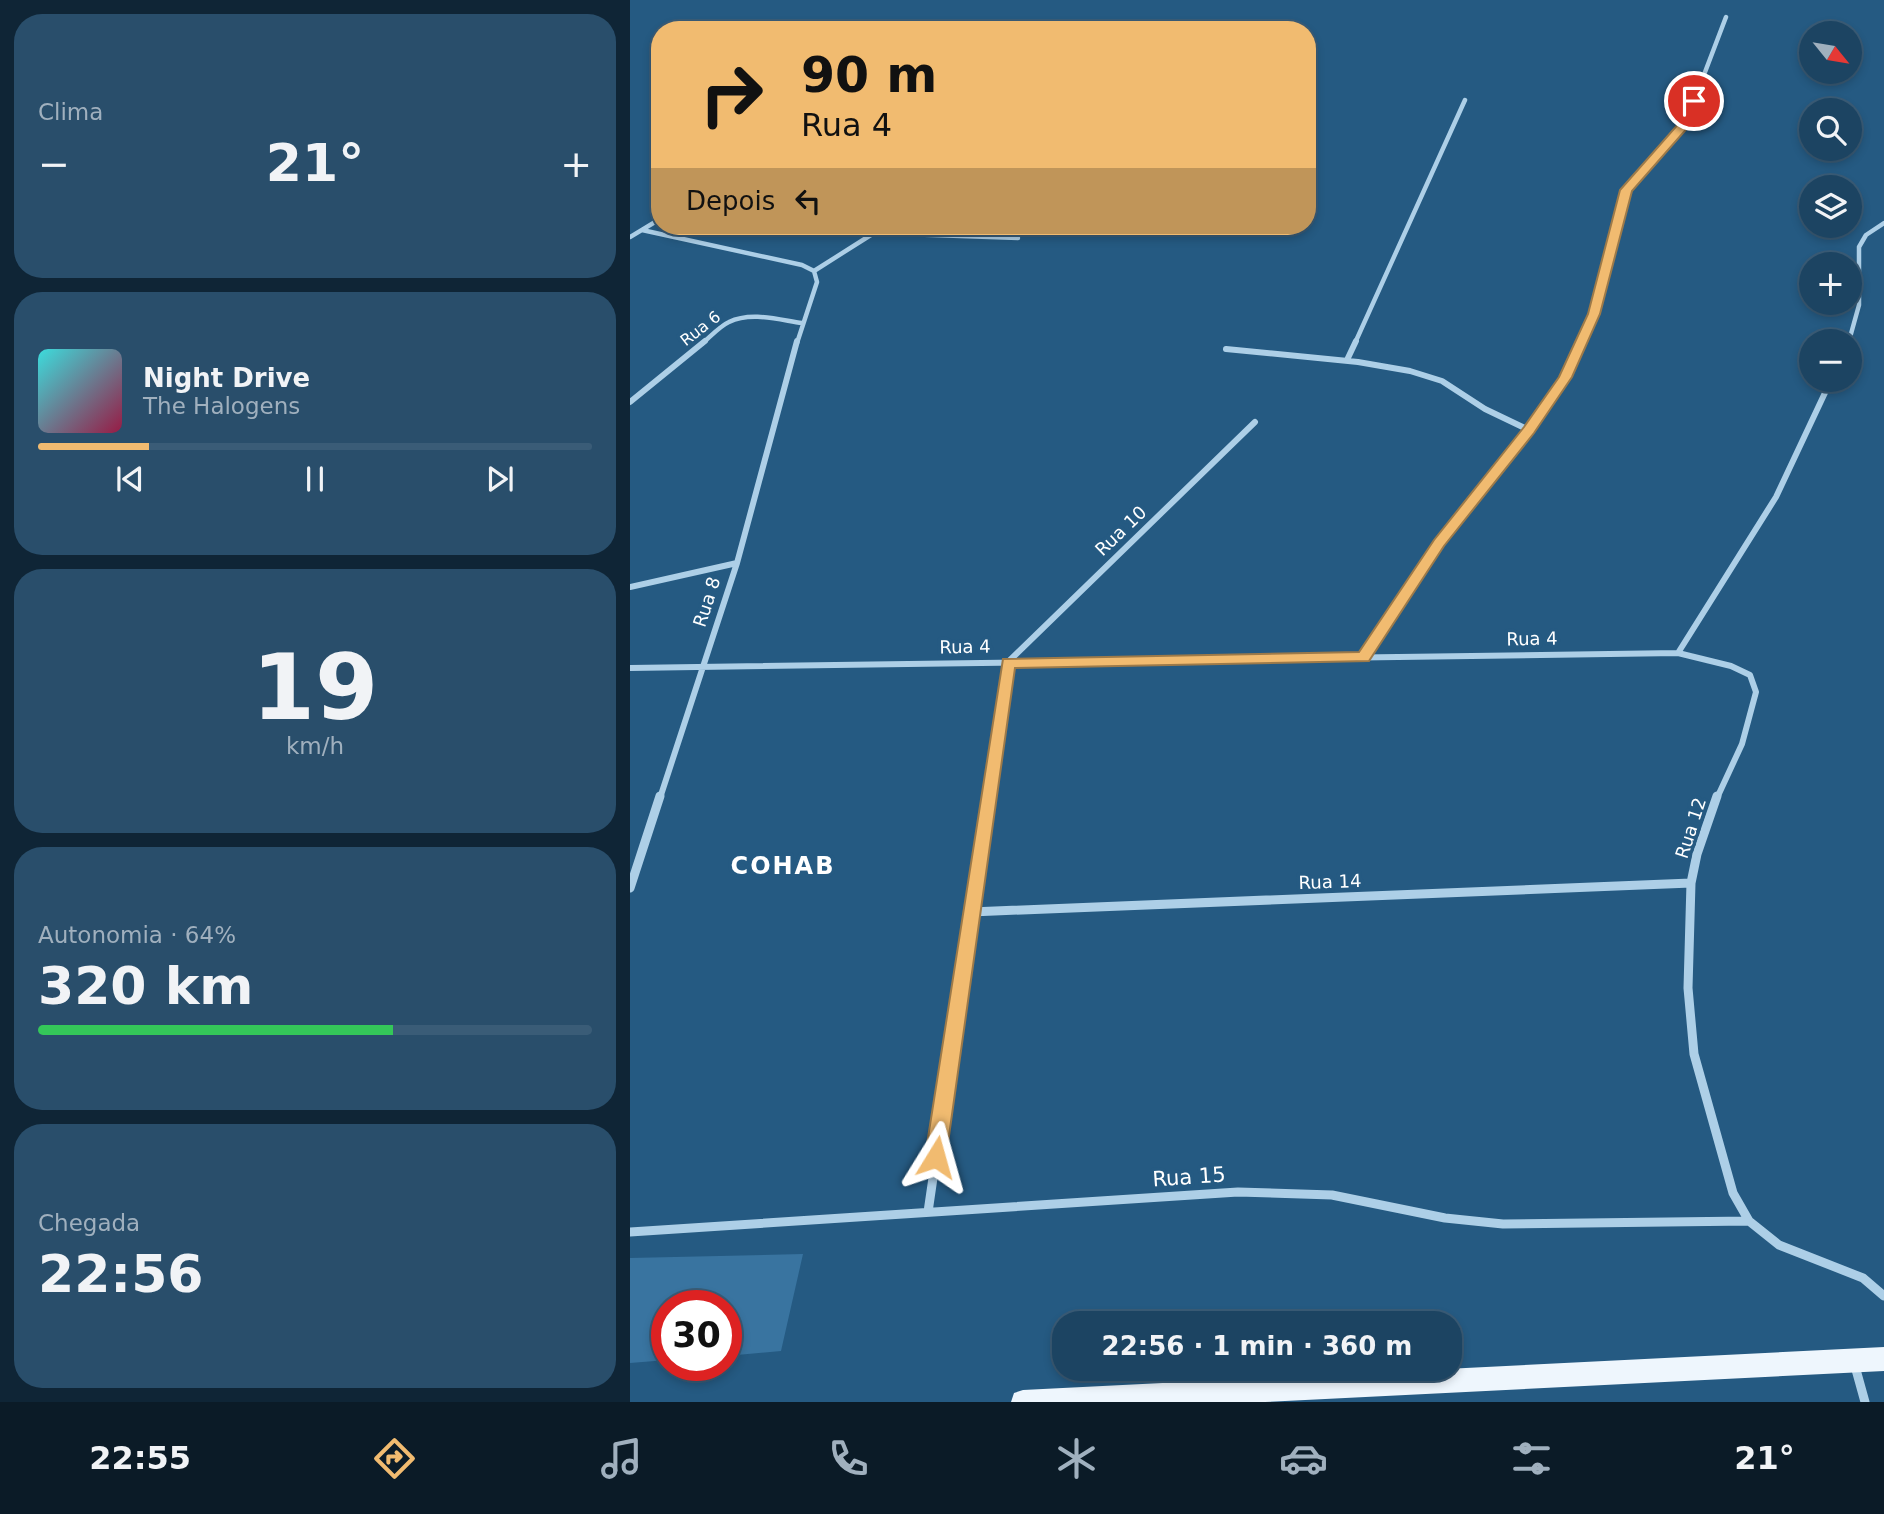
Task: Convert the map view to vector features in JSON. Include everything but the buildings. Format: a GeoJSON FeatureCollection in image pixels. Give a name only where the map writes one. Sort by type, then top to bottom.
{"type":"FeatureCollection","features":[{"type":"Feature","properties":{"kind":"main road"},"geometry":{"type":"LineString","coordinates":[[1023,1402],[1884,1359]]}},
{"type":"Feature","properties":{"kind":"street"},"geometry":{"type":"LineString","coordinates":[[1364,658],[1439,543],[1529,430],[1566,377],[1594,314],[1626,190],[1686,122],[1726,17]]}},
{"type":"Feature","properties":{"kind":"street"},"geometry":{"type":"LineString","coordinates":[[1347,360],[1465,100]]}},
{"type":"Feature","properties":{"kind":"street"},"geometry":{"type":"LineString","coordinates":[[1854,329],[1861,285],[1856,252],[1862,240],[1884,223]]}},
{"type":"Feature","properties":{"kind":"street"},"geometry":{"type":"LineString","coordinates":[[630,237],[651,224]]}},
{"type":"Feature","properties":{"kind":"street"},"geometry":{"type":"LineString","coordinates":[[642,230],[651,232]]}},
{"type":"Feature","properties":{"kind":"street"},"geometry":{"type":"LineString","coordinates":[[665,235],[802,265],[814,271],[871,235]]}},
{"type":"Feature","properties":{"kind":"street"},"geometry":{"type":"LineString","coordinates":[[932,235],[1018,238]]}},
{"type":"Feature","properties":{"kind":"street","name":"Rua 8"},"geometry":{"type":"LineString","coordinates":[[630,888],[737,563],[802,323],[817,282],[814,271]]}},
{"type":"Feature","properties":{"kind":"street","name":"Rua 6"},"geometry":{"type":"LineString","coordinates":[[630,402],[728,322],[740,317],[754,317],[802,323]]}},
{"type":"Feature","properties":{"kind":"street"},"geometry":{"type":"LineString","coordinates":[[1226,349],[1347,360],[1437,379],[1461,390],[1483,408],[1529,430]]}},
{"type":"Feature","properties":{"kind":"street"},"geometry":{"type":"LineString","coordinates":[[1678,653],[1776,497],[1825,392]]}},
{"type":"Feature","properties":{"kind":"street","name":"Rua 10"},"geometry":{"type":"LineString","coordinates":[[1008,662],[1255,422]]}},
{"type":"Feature","properties":{"kind":"street"},"geometry":{"type":"LineString","coordinates":[[630,587],[737,563]]}},
{"type":"Feature","properties":{"kind":"street","name":"Rua 4"},"geometry":{"type":"LineString","coordinates":[[630,668],[1678,653]]}},
{"type":"Feature","properties":{"kind":"street","name":"Rua 12"},"geometry":{"type":"LineString","coordinates":[[1678,653],[1731,666],[1750,675],[1756,692],[1742,744],[1714,803],[1701,841],[1691,884],[1688,988],[1694,1054],[1733,1194],[1749,1221],[1779,1245],[1863,1278],[1884,1296]]}},
{"type":"Feature","properties":{"kind":"street"},"geometry":{"type":"LineString","coordinates":[[928,1212],[1008,662]]}},
{"type":"Feature","properties":{"kind":"street","name":"Rua 14"},"geometry":{"type":"LineString","coordinates":[[971,912],[1691,884]]}},
{"type":"Feature","properties":{"kind":"street","name":"Rua 15"},"geometry":{"type":"LineString","coordinates":[[630,1232],[1238,1192],[1332,1195],[1445,1218],[1503,1224],[1749,1221]]}},
{"type":"Feature","properties":{"kind":"street"},"geometry":{"type":"LineString","coordinates":[[1853,1360],[1865,1402]]}},
{"type":"Feature","properties":{"kind":"shaded area"},"geometry":{"type":"Polygon","coordinates":[[[803,1254],[781,1351],[742,1355],[742,1290],[651,1290],[651,1361],[630,1363],[630,1258],[803,1254]]]}},
{"type":"Feature","properties":{"kind":"district","name":"COHAB"},"geometry":{"type":"Point","coordinates":[783,866]}},
{"type":"Feature","properties":{"kind":"route"},"geometry":{"type":"LineString","coordinates":[[936,1157],[1008,662],[1364,658],[1439,543],[1529,430],[1566,377],[1594,314],[1626,190],[1686,122],[1694,101]]}}]}
